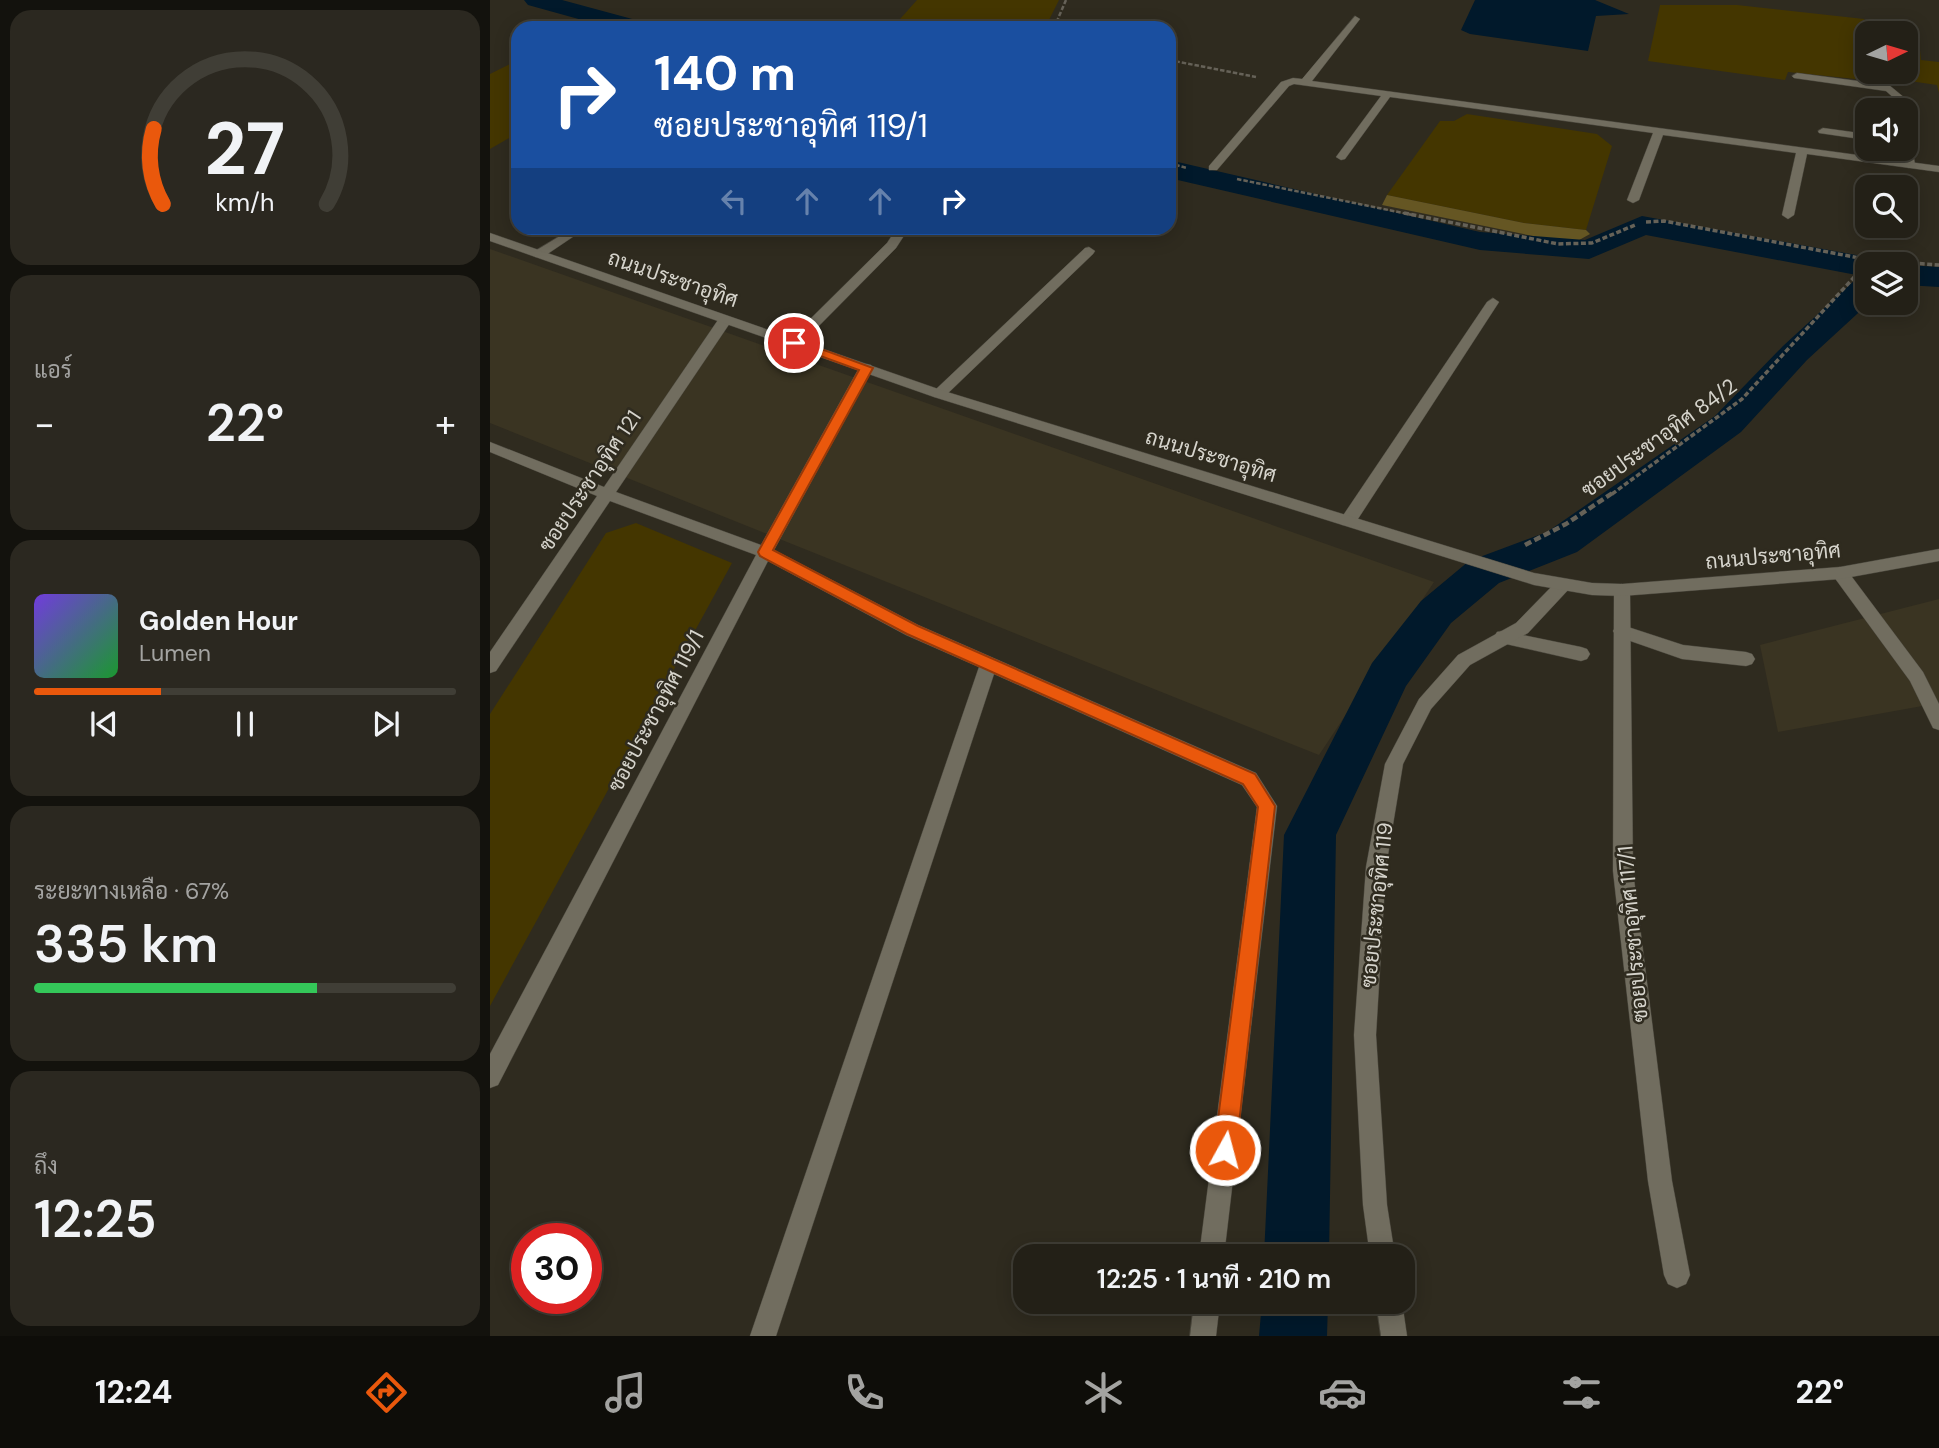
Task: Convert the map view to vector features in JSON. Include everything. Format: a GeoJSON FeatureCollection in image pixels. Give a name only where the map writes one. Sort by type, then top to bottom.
{"type":"FeatureCollection","features":[{"type":"Feature","properties":{"kind":"street"},"geometry":{"type":"LineString","coordinates":[[1306,81],[1355,19]]}},
{"type":"Feature","properties":{"kind":"street"},"geometry":{"type":"LineString","coordinates":[[1797,76],[1889,88],[1900,98]]}},
{"type":"Feature","properties":{"kind":"street"},"geometry":{"type":"LineString","coordinates":[[1213,168],[1288,82],[1306,81],[1387,95],[1939,169]]}},
{"type":"Feature","properties":{"kind":"street"},"geometry":{"type":"LineString","coordinates":[[1341,157],[1387,95]]}},
{"type":"Feature","properties":{"kind":"street"},"geometry":{"type":"LineString","coordinates":[[1633,200],[1659,131]]}},
{"type":"Feature","properties":{"kind":"street"},"geometry":{"type":"LineString","coordinates":[[1823,131],[1855,135]]}},
{"type":"Feature","properties":{"kind":"street"},"geometry":{"type":"LineString","coordinates":[[1788,215],[1802,151]]}},
{"type":"Feature","properties":{"kind":"street"},"geometry":{"type":"LineString","coordinates":[[1908,161],[1909,165]]}},
{"type":"Feature","properties":{"kind":"street"},"geometry":{"type":"LineString","coordinates":[[539,254],[569,235]]}},
{"type":"Feature","properties":{"kind":"street"},"geometry":{"type":"LineString","coordinates":[[794,343],[892,245],[898,235]]}},
{"type":"Feature","properties":{"kind":"street","name":"ถนนประชาอุทิศ"},"geometry":{"type":"LineString","coordinates":[[490,237],[939,394],[1507,572],[1563,584],[1622,590],[1840,573],[1939,555]]}},
{"type":"Feature","properties":{"kind":"street"},"geometry":{"type":"LineString","coordinates":[[939,394],[1089,251]]}},
{"type":"Feature","properties":{"kind":"street"},"geometry":{"type":"LineString","coordinates":[[1348,521],[1493,302]]}},
{"type":"Feature","properties":{"kind":"street","name":"ซอยประชาอุทิศ 121"},"geometry":{"type":"LineString","coordinates":[[490,666],[724,320]]}},
{"type":"Feature","properties":{"kind":"street","name":"ซอยประชาอุทิศ 119/1"},"geometry":{"type":"LineString","coordinates":[[490,1077],[765,552],[866,368]]}},
{"type":"Feature","properties":{"kind":"street"},"geometry":{"type":"LineString","coordinates":[[490,447],[606,494],[765,552],[912,630],[1249,779],[1266,806],[1213,1244]]}},
{"type":"Feature","properties":{"kind":"street"},"geometry":{"type":"LineString","coordinates":[[1840,573],[1917,677],[1939,723]]}},
{"type":"Feature","properties":{"kind":"street","name":"ซอยประชาอุทิศ 119"},"geometry":{"type":"LineString","coordinates":[[1380,1244],[1375,1205],[1365,1035],[1376,866],[1394,764],[1425,704],[1464,660],[1522,628],[1563,584]]}},
{"type":"Feature","properties":{"kind":"street","name":"ซอยประชาอุทิศ 117/1"},"geometry":{"type":"LineString","coordinates":[[1622,590],[1623,871],[1660,1181],[1677,1275]]}},
{"type":"Feature","properties":{"kind":"street"},"geometry":{"type":"LineString","coordinates":[[1622,631],[1682,652],[1746,659]]}},
{"type":"Feature","properties":{"kind":"street"},"geometry":{"type":"LineString","coordinates":[[1503,637],[1581,654]]}},
{"type":"Feature","properties":{"kind":"street"},"geometry":{"type":"LineString","coordinates":[[763,1336],[988,665]]}},
{"type":"Feature","properties":{"kind":"street"},"geometry":{"type":"LineString","coordinates":[[1203,1336],[1206,1314]]}},
{"type":"Feature","properties":{"kind":"street"},"geometry":{"type":"LineString","coordinates":[[1391,1314],[1394,1336]]}},
{"type":"Feature","properties":{"kind":"path"},"geometry":{"type":"LineString","coordinates":[[1057,21],[1066,0]]}},
{"type":"Feature","properties":{"kind":"path"},"geometry":{"type":"LineString","coordinates":[[1176,61],[1288,82]]}},
{"type":"Feature","properties":{"kind":"path"},"geometry":{"type":"LineString","coordinates":[[1176,165],[1191,169]]}},
{"type":"Feature","properties":{"kind":"path"},"geometry":{"type":"LineString","coordinates":[[1229,178],[1558,244],[1592,243],[1632,226],[1664,221],[1855,258]]}},
{"type":"Feature","properties":{"kind":"path"},"geometry":{"type":"LineString","coordinates":[[1918,264],[1939,265]]}},
{"type":"Feature","properties":{"kind":"path","name":"ซอยประชาอุทิศ 84/2"},"geometry":{"type":"LineString","coordinates":[[1462,558],[1530,544],[1566,524],[1642,474],[1742,399],[1855,277]]}},
{"type":"Feature","properties":{"kind":"shaded area"},"geometry":{"type":"Polygon","coordinates":[[[917,0],[1059,0],[1048,21],[898,21],[917,0]]]}},
{"type":"Feature","properties":{"kind":"shaded area"},"geometry":{"type":"Polygon","coordinates":[[[1660,5],[1737,5],[1865,21],[1855,21],[1855,79],[1788,72],[1785,80],[1648,61],[1660,5]]]}},
{"type":"Feature","properties":{"kind":"shaded area"},"geometry":{"type":"Polygon","coordinates":[[[1918,50],[1921,60],[1939,62],[1939,93],[1937,85],[1918,82],[1918,50]]]}},
{"type":"Feature","properties":{"kind":"shaded area"},"geometry":{"type":"Polygon","coordinates":[[[511,64],[511,137],[490,149],[490,74],[511,64]]]}},
{"type":"Feature","properties":{"kind":"shaded area"},"geometry":{"type":"Polygon","coordinates":[[[1467,114],[1597,134],[1612,146],[1586,230],[1524,223],[1387,195],[1440,121],[1454,121],[1467,114]]]}},
{"type":"Feature","properties":{"kind":"shaded area"},"geometry":{"type":"Polygon","coordinates":[[[1387,195],[1524,223],[1586,230],[1590,234],[1572,244],[1382,205],[1387,195]]]}},
{"type":"Feature","properties":{"kind":"shaded area"},"geometry":{"type":"Polygon","coordinates":[[[490,249],[1434,582],[1319,755],[490,423],[490,249]]]}},
{"type":"Feature","properties":{"kind":"shaded area"},"geometry":{"type":"Polygon","coordinates":[[[636,523],[732,563],[490,1006],[490,714],[606,533],[636,523]]]}},
{"type":"Feature","properties":{"kind":"shaded area"},"geometry":{"type":"Polygon","coordinates":[[[1939,599],[1939,703],[1778,732],[1760,645],[1939,599]]]}},
{"type":"Feature","properties":{"kind":"water"},"geometry":{"type":"Polygon","coordinates":[[[1475,0],[1595,0],[1629,14],[1596,16],[1588,51],[1470,34],[1461,30],[1475,0]]]}},
{"type":"Feature","properties":{"kind":"waterway"},"geometry":{"type":"LineString","coordinates":[[536,0],[612,21]]}},
{"type":"Feature","properties":{"kind":"waterway"},"geometry":{"type":"LineString","coordinates":[[1176,171],[1480,241],[1589,250],[1642,225],[1855,265]]}},
{"type":"Feature","properties":{"kind":"waterway"},"geometry":{"type":"LineString","coordinates":[[1918,276],[1939,277]]}},
{"type":"Feature","properties":{"kind":"waterway"},"geometry":{"type":"LineString","coordinates":[[1296,1244],[1310,835],[1388,676],[1436,612],[1484,572],[1562,542],[1728,424],[1795,353],[1855,298]]}},
{"type":"Feature","properties":{"kind":"waterway"},"geometry":{"type":"LineString","coordinates":[[1293,1336],[1294,1314]]}},
{"type":"Feature","properties":{"kind":"route"},"geometry":{"type":"LineString","coordinates":[[794,343],[866,368],[765,552],[912,630],[1249,779],[1266,806],[1225,1150]]}}]}
